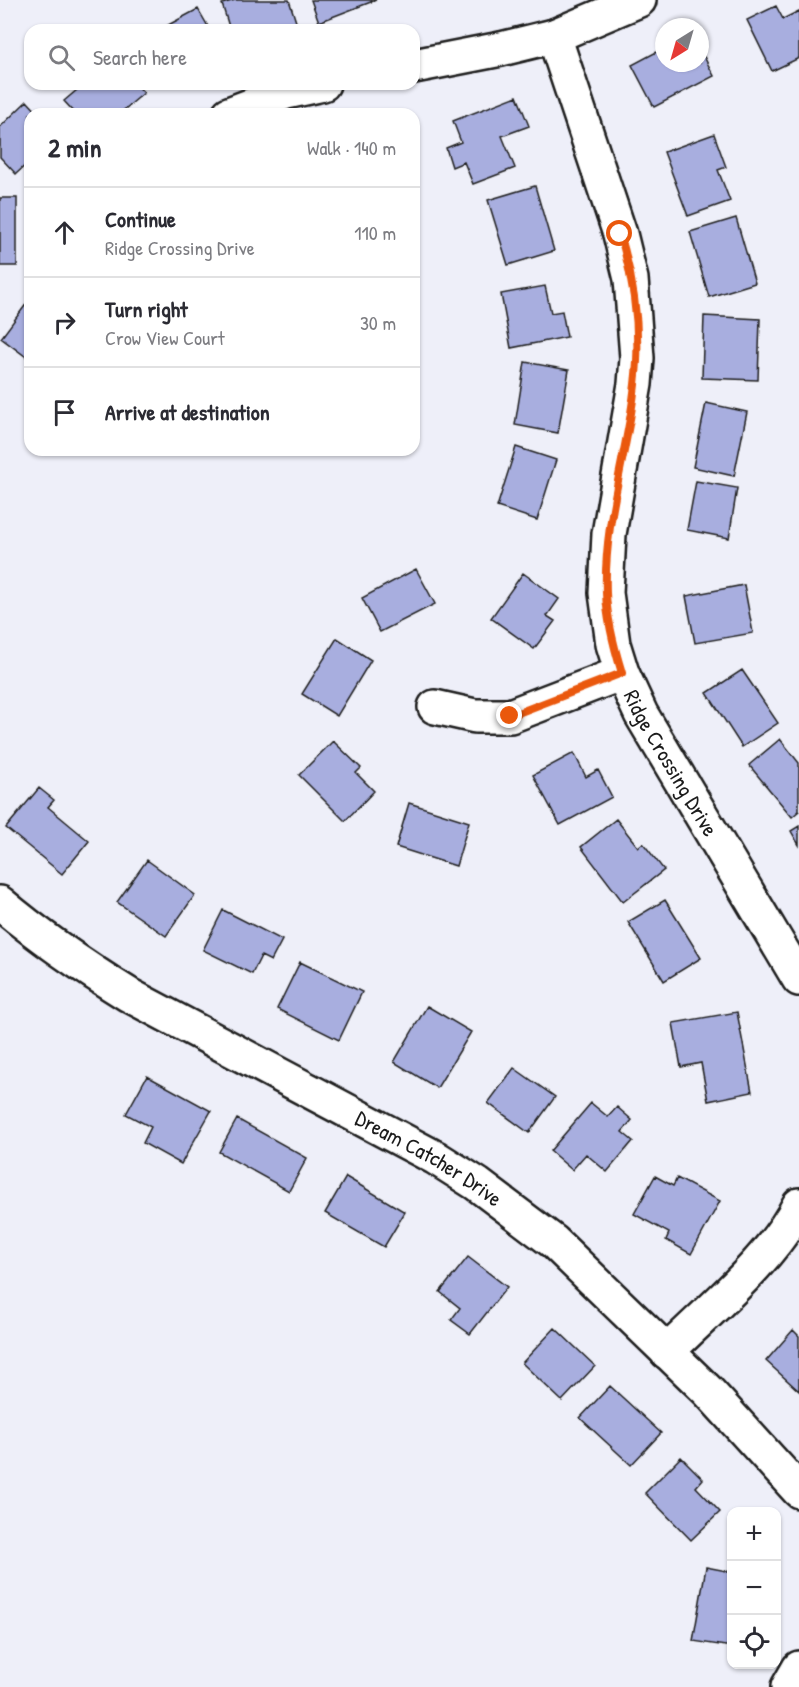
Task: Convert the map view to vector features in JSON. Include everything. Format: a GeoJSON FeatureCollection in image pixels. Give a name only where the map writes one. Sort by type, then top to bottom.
{"type":"FeatureCollection","features":[{"type":"Feature","properties":{"kind":"street"},"geometry":{"type":"LineString","coordinates":[[420,65],[554,36],[639,0]]}},
{"type":"Feature","properties":{"kind":"street","name":"Ridge Crossing Drive"},"geometry":{"type":"LineString","coordinates":[[554,36],[620,234],[631,279],[637,358],[635,384],[609,534],[606,572],[608,615],[613,644],[622,673],[641,714],[799,979]]}},
{"type":"Feature","properties":{"kind":"street"},"geometry":{"type":"LineString","coordinates":[[245,108],[295,90]]}},
{"type":"Feature","properties":{"kind":"street"},"geometry":{"type":"LineString","coordinates":[[435,707],[475,716],[510,716],[622,673]]}},
{"type":"Feature","properties":{"kind":"street","name":"Dream Catcher Drive"},"geometry":{"type":"LineString","coordinates":[[0,903],[28,927],[82,966],[129,995],[436,1158],[477,1184],[554,1242],[708,1391],[799,1491]]}},
{"type":"Feature","properties":{"kind":"street"},"geometry":{"type":"LineString","coordinates":[[667,1352],[761,1259],[779,1238],[799,1205]]}},
{"type":"Feature","properties":{"kind":"street"},"geometry":{"type":"LineString","coordinates":[[788,1687],[799,1668]]}},
{"type":"Feature","properties":{"kind":"building"},"geometry":{"type":"Polygon","coordinates":[[[235,0],[289,0],[297,24],[228,24],[222,4],[235,0]]]}},
{"type":"Feature","properties":{"kind":"building"},"geometry":{"type":"Polygon","coordinates":[[[311,0],[376,0],[319,22],[311,0]]]}},
{"type":"Feature","properties":{"kind":"building"},"geometry":{"type":"Polygon","coordinates":[[[776,6],[783,19],[799,11],[799,58],[772,71],[747,20],[776,6]]]}},
{"type":"Feature","properties":{"kind":"building"},"geometry":{"type":"Polygon","coordinates":[[[198,9],[207,24],[170,24],[198,9]]]}},
{"type":"Feature","properties":{"kind":"building"},"geometry":{"type":"Polygon","coordinates":[[[655,53],[655,72],[709,72],[709,66],[714,76],[654,107],[632,65],[655,53]]]}},
{"type":"Feature","properties":{"kind":"building"},"geometry":{"type":"Polygon","coordinates":[[[77,90],[141,90],[144,93],[126,108],[70,108],[64,101],[77,90]]]}},
{"type":"Feature","properties":{"kind":"building"},"geometry":{"type":"Polygon","coordinates":[[[517,96],[529,126],[502,136],[515,168],[473,184],[464,162],[452,167],[446,148],[461,142],[453,121],[517,96]]]}},
{"type":"Feature","properties":{"kind":"building"},"geometry":{"type":"Polygon","coordinates":[[[27,101],[33,108],[24,108],[24,167],[16,174],[0,157],[0,127],[27,101]]]}},
{"type":"Feature","properties":{"kind":"building"},"geometry":{"type":"Polygon","coordinates":[[[714,134],[726,167],[718,170],[730,201],[688,216],[664,152],[714,134]]]}},
{"type":"Feature","properties":{"kind":"building"},"geometry":{"type":"Polygon","coordinates":[[[535,186],[554,251],[508,265],[488,200],[535,186]]]}},
{"type":"Feature","properties":{"kind":"building"},"geometry":{"type":"Polygon","coordinates":[[[0,198],[17,198],[17,266],[0,266],[0,198]]]}},
{"type":"Feature","properties":{"kind":"building"},"geometry":{"type":"Polygon","coordinates":[[[736,218],[755,283],[709,297],[690,232],[736,218]]]}},
{"type":"Feature","properties":{"kind":"building"},"geometry":{"type":"Polygon","coordinates":[[[545,286],[551,313],[562,311],[567,337],[511,348],[501,294],[545,286]]]}},
{"type":"Feature","properties":{"kind":"building"},"geometry":{"type":"Polygon","coordinates":[[[24,307],[24,355],[1,338],[24,307]]]}},
{"type":"Feature","properties":{"kind":"building"},"geometry":{"type":"Polygon","coordinates":[[[704,316],[760,319],[758,380],[702,378],[704,316]]]}},
{"type":"Feature","properties":{"kind":"building"},"geometry":{"type":"Polygon","coordinates":[[[525,362],[569,370],[558,433],[515,425],[525,362]]]}},
{"type":"Feature","properties":{"kind":"building"},"geometry":{"type":"Polygon","coordinates":[[[706,403],[747,412],[734,476],[693,467],[706,403]]]}},
{"type":"Feature","properties":{"kind":"building"},"geometry":{"type":"Polygon","coordinates":[[[516,447],[556,460],[537,520],[497,507],[516,447]]]}},
{"type":"Feature","properties":{"kind":"building"},"geometry":{"type":"Polygon","coordinates":[[[696,481],[737,488],[729,538],[687,530],[696,481]]]}},
{"type":"Feature","properties":{"kind":"building"},"geometry":{"type":"Polygon","coordinates":[[[416,569],[435,604],[380,632],[362,598],[416,569]]]}},
{"type":"Feature","properties":{"kind":"building"},"geometry":{"type":"Polygon","coordinates":[[[523,573],[559,599],[547,616],[555,621],[534,649],[491,618],[523,573]]]}},
{"type":"Feature","properties":{"kind":"building"},"geometry":{"type":"Polygon","coordinates":[[[744,585],[753,633],[695,643],[686,596],[744,585]]]}},
{"type":"Feature","properties":{"kind":"building"},"geometry":{"type":"Polygon","coordinates":[[[337,638],[371,660],[337,716],[302,694],[337,638]]]}},
{"type":"Feature","properties":{"kind":"building"},"geometry":{"type":"Polygon","coordinates":[[[742,670],[778,723],[742,747],[707,693],[742,670]]]}},
{"type":"Feature","properties":{"kind":"building"},"geometry":{"type":"Polygon","coordinates":[[[780,739],[799,763],[799,811],[792,817],[749,765],[780,739]]]}},
{"type":"Feature","properties":{"kind":"building"},"geometry":{"type":"Polygon","coordinates":[[[333,741],[361,768],[356,773],[374,791],[345,821],[299,775],[333,741]]]}},
{"type":"Feature","properties":{"kind":"building"},"geometry":{"type":"Polygon","coordinates":[[[574,753],[586,777],[598,770],[612,797],[560,825],[533,775],[574,753]]]}},
{"type":"Feature","properties":{"kind":"building"},"geometry":{"type":"Polygon","coordinates":[[[39,788],[54,800],[48,807],[89,841],[62,874],[6,828],[39,788]]]}},
{"type":"Feature","properties":{"kind":"building"},"geometry":{"type":"Polygon","coordinates":[[[409,803],[469,822],[456,866],[396,847],[409,803]]]}},
{"type":"Feature","properties":{"kind":"building"},"geometry":{"type":"Polygon","coordinates":[[[616,819],[638,847],[643,843],[664,870],[623,902],[581,847],[616,819]]]}},
{"type":"Feature","properties":{"kind":"building"},"geometry":{"type":"Polygon","coordinates":[[[799,826],[799,845],[791,831],[799,826]]]}},
{"type":"Feature","properties":{"kind":"building"},"geometry":{"type":"Polygon","coordinates":[[[147,860],[195,895],[166,936],[117,902],[147,860]]]}},
{"type":"Feature","properties":{"kind":"building"},"geometry":{"type":"Polygon","coordinates":[[[665,900],[701,958],[664,981],[628,922],[665,900]]]}},
{"type":"Feature","properties":{"kind":"building"},"geometry":{"type":"Polygon","coordinates":[[[223,910],[282,940],[271,961],[261,956],[252,974],[203,950],[223,910]]]}},
{"type":"Feature","properties":{"kind":"building"},"geometry":{"type":"Polygon","coordinates":[[[300,962],[362,992],[339,1040],[277,1009],[300,962]]]}},
{"type":"Feature","properties":{"kind":"building"},"geometry":{"type":"Polygon","coordinates":[[[427,1006],[471,1032],[437,1088],[394,1062],[427,1006]]]}},
{"type":"Feature","properties":{"kind":"building"},"geometry":{"type":"Polygon","coordinates":[[[737,1012],[752,1092],[708,1101],[701,1063],[681,1067],[673,1023],[737,1012]]]}},
{"type":"Feature","properties":{"kind":"building"},"geometry":{"type":"Polygon","coordinates":[[[514,1068],[555,1097],[529,1133],[488,1103],[514,1068]]]}},
{"type":"Feature","properties":{"kind":"building"},"geometry":{"type":"Polygon","coordinates":[[[147,1076],[211,1111],[181,1164],[143,1143],[151,1127],[126,1114],[147,1076]]]}},
{"type":"Feature","properties":{"kind":"building"},"geometry":{"type":"Polygon","coordinates":[[[591,1103],[608,1117],[617,1107],[632,1120],[622,1132],[633,1141],[607,1172],[586,1154],[572,1170],[550,1151],[591,1103]]]}},
{"type":"Feature","properties":{"kind":"building"},"geometry":{"type":"Polygon","coordinates":[[[237,1119],[307,1158],[289,1191],[219,1152],[237,1119]]]}},
{"type":"Feature","properties":{"kind":"building"},"geometry":{"type":"Polygon","coordinates":[[[655,1176],[673,1186],[677,1178],[720,1201],[691,1254],[666,1240],[669,1233],[634,1214],[655,1176]]]}},
{"type":"Feature","properties":{"kind":"building"},"geometry":{"type":"Polygon","coordinates":[[[346,1177],[405,1212],[384,1247],[325,1213],[346,1177]]]}},
{"type":"Feature","properties":{"kind":"building"},"geometry":{"type":"Polygon","coordinates":[[[468,1257],[507,1287],[470,1334],[451,1320],[460,1308],[440,1292],[468,1257]]]}},
{"type":"Feature","properties":{"kind":"building"},"geometry":{"type":"Polygon","coordinates":[[[555,1328],[595,1366],[562,1401],[522,1363],[555,1328]]]}},
{"type":"Feature","properties":{"kind":"building"},"geometry":{"type":"Polygon","coordinates":[[[793,1330],[799,1336],[799,1391],[766,1361],[793,1330]]]}},
{"type":"Feature","properties":{"kind":"building"},"geometry":{"type":"Polygon","coordinates":[[[610,1386],[661,1433],[631,1465],[580,1418],[610,1386]]]}},
{"type":"Feature","properties":{"kind":"building"},"geometry":{"type":"Polygon","coordinates":[[[681,1457],[703,1479],[696,1487],[720,1512],[691,1540],[645,1493],[681,1457]]]}},
{"type":"Feature","properties":{"kind":"building"},"geometry":{"type":"Polygon","coordinates":[[[706,1567],[727,1571],[727,1646],[693,1641],[706,1567]]]}},
{"type":"Feature","properties":{"kind":"route"},"geometry":{"type":"LineString","coordinates":[[510,716],[622,673],[613,644],[608,615],[606,572],[609,534],[635,384],[637,358],[631,279],[620,234]]}}]}
